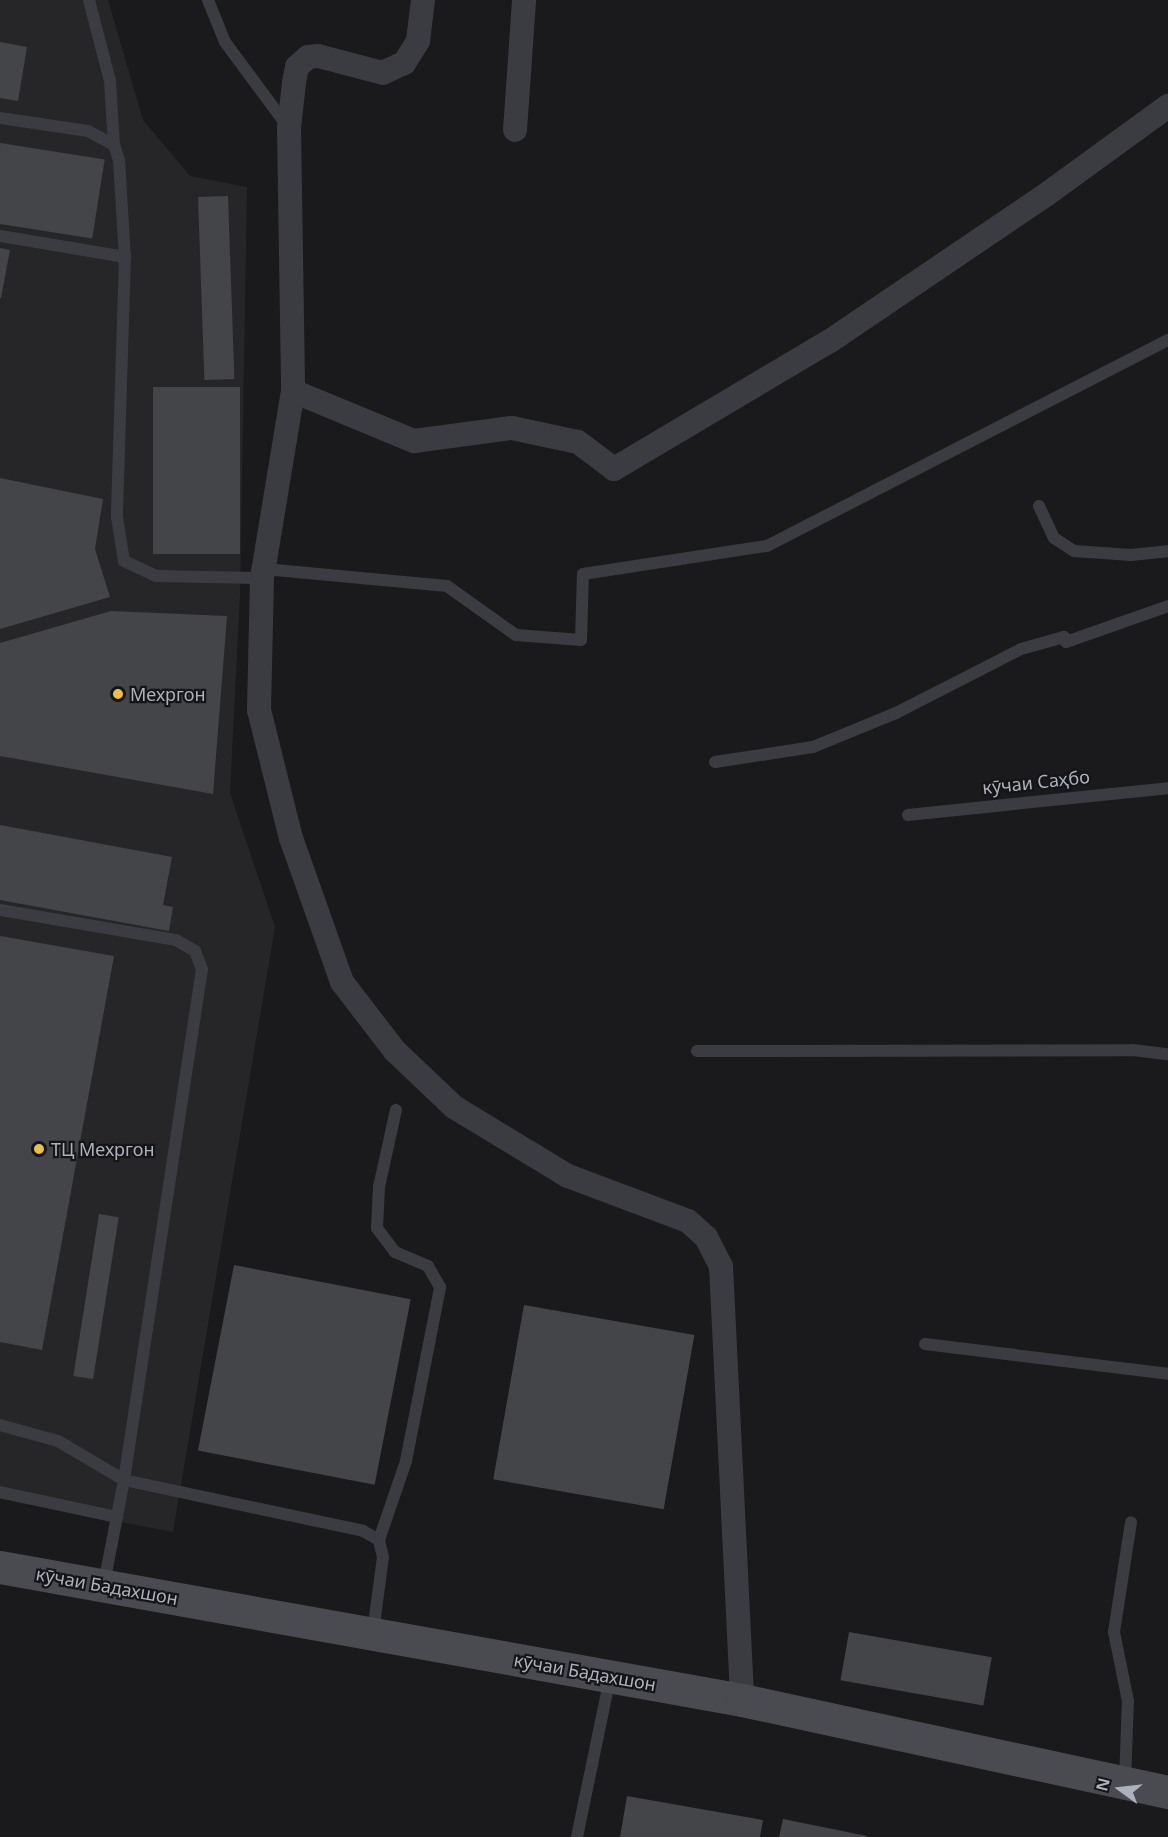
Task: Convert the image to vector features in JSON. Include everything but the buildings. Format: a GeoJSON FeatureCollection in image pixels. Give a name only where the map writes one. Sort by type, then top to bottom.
{"type":"FeatureCollection","features":[{"type":"Feature","properties":{"kind":"main road","name":"кӯчаи Бадахшон"},"geometry":{"type":"LineString","coordinates":[[0,1567],[742,1700],[1168,1792]]}},
{"type":"Feature","properties":{"kind":"street"},"geometry":{"type":"LineString","coordinates":[[423,0],[418,40],[404,63],[383,73],[318,56],[303,59],[294,83],[289,128],[293,391],[263,573],[259,710],[291,838],[342,982],[395,1051],[454,1107],[568,1176],[688,1221],[706,1237],[720,1266],[742,1700]]}},
{"type":"Feature","properties":{"kind":"street"},"geometry":{"type":"LineString","coordinates":[[515,130],[524,0]]}},
{"type":"Feature","properties":{"kind":"street"},"geometry":{"type":"LineString","coordinates":[[293,391],[414,441],[512,428],[578,442],[614,469],[830,341],[1168,106]]}},
{"type":"Feature","properties":{"kind":"lane"},"geometry":{"type":"LineString","coordinates":[[89,0],[110,81],[114,145],[119,160],[125,257],[117,517],[124,561],[156,576],[263,573],[447,586],[516,635],[581,640],[583,574],[767,546],[1168,340]]}},
{"type":"Feature","properties":{"kind":"lane"},"geometry":{"type":"LineString","coordinates":[[208,0],[225,42],[289,128]]}},
{"type":"Feature","properties":{"kind":"lane"},"geometry":{"type":"LineString","coordinates":[[0,118],[88,131],[114,145]]}},
{"type":"Feature","properties":{"kind":"lane"},"geometry":{"type":"LineString","coordinates":[[0,236],[125,257]]}},
{"type":"Feature","properties":{"kind":"lane"},"geometry":{"type":"LineString","coordinates":[[1039,506],[1054,538],[1065,548],[1131,555],[1168,551]]}},
{"type":"Feature","properties":{"kind":"lane"},"geometry":{"type":"LineString","coordinates":[[715,762],[813,747],[896,713],[1021,649],[1064,637],[1066,642],[1168,606]]}},
{"type":"Feature","properties":{"kind":"lane","name":"кӯчаи Саҳбо"},"geometry":{"type":"LineString","coordinates":[[908,815],[1168,788]]}},
{"type":"Feature","properties":{"kind":"lane"},"geometry":{"type":"LineString","coordinates":[[0,910],[176,940],[187,944],[201,960],[124,1480],[104,1585]]}},
{"type":"Feature","properties":{"kind":"lane"},"geometry":{"type":"LineString","coordinates":[[697,1051],[1133,1050],[1168,1054]]}},
{"type":"Feature","properties":{"kind":"lane"},"geometry":{"type":"LineString","coordinates":[[372,1633],[383,1557],[379,1540],[406,1461],[440,1287],[428,1266],[395,1252],[377,1228],[379,1187],[396,1110]]}},
{"type":"Feature","properties":{"kind":"lane"},"geometry":{"type":"LineString","coordinates":[[925,1344],[1168,1374]]}},
{"type":"Feature","properties":{"kind":"lane"},"geometry":{"type":"LineString","coordinates":[[0,1425],[58,1441],[124,1480],[363,1531],[379,1540]]}},
{"type":"Feature","properties":{"kind":"lane"},"geometry":{"type":"LineString","coordinates":[[0,1492],[117,1517]]}},
{"type":"Feature","properties":{"kind":"lane"},"geometry":{"type":"LineString","coordinates":[[1125,1783],[1128,1701],[1114,1632],[1131,1522]]}},
{"type":"Feature","properties":{"kind":"lane"},"geometry":{"type":"LineString","coordinates":[[577,1837],[610,1676]]}},
{"type":"Feature","properties":{"kind":"shaded area","name":"Мехргон"},"geometry":{"type":"Polygon","coordinates":[[[0,0],[108,0],[143,120],[190,176],[247,187],[240,595],[230,793],[275,927],[173,1532],[0,1499],[0,0]]]}},
{"type":"Feature","properties":{"kind":"place","name":"Мехргон"},"geometry":{"type":"Point","coordinates":[118,694]}},
{"type":"Feature","properties":{"kind":"place","name":"ТЦ Мехргон"},"geometry":{"type":"Point","coordinates":[39,1149]}}]}
